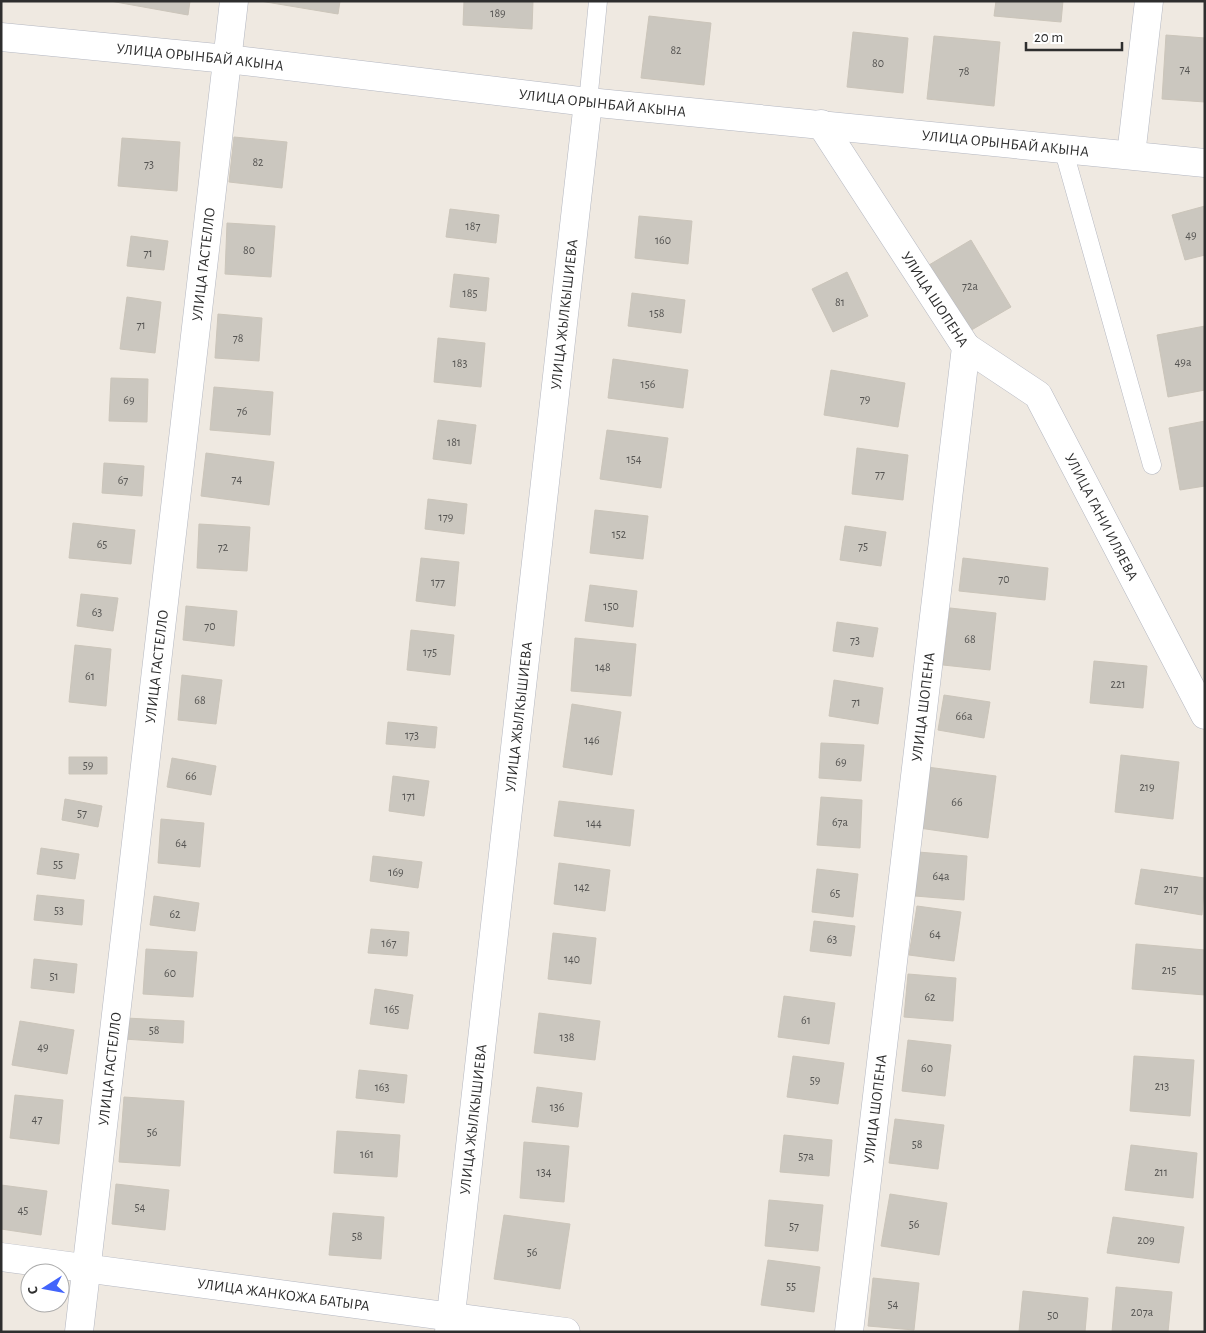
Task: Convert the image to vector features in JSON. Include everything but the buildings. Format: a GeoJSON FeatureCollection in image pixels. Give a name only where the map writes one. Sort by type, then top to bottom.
{"type":"FeatureCollection","features":[{"type":"Feature","properties":{"kind":"street","name":"УЛИЦА ГАСТЕЛЛО"},"geometry":{"type":"LineString","coordinates":[[79,1332],[234,1]]}},
{"type":"Feature","properties":{"kind":"street"},"geometry":{"type":"LineString","coordinates":[[1131,155],[1149,1]]}},
{"type":"Feature","properties":{"kind":"street","name":"УЛИЦА ОРЫНБАЙ АКЫНА"},"geometry":{"type":"LineString","coordinates":[[1,37],[227,59],[588,102],[1205,163]]}},
{"type":"Feature","properties":{"kind":"street","name":"УЛИЦА ЖЫЛКЫШИЕВА"},"geometry":{"type":"LineString","coordinates":[[450,1324],[588,102]]}},
{"type":"Feature","properties":{"kind":"street","name":"УЛИЦА ШОПЕНА"},"geometry":{"type":"LineString","coordinates":[[821,124],[966,347],[849,1332]]}},
{"type":"Feature","properties":{"kind":"street","name":"УЛИЦА ГАНИ ИЛЯЕВА"},"geometry":{"type":"LineString","coordinates":[[966,347],[1038,395],[1205,715]]}},
{"type":"Feature","properties":{"kind":"street","name":"УЛИЦА ЖАНКОЖА БАТЫРА"},"geometry":{"type":"LineString","coordinates":[[1,1257],[86,1267],[450,1324],[566,1332]]}},
{"type":"Feature","properties":{"kind":"lane"},"geometry":{"type":"LineString","coordinates":[[588,102],[598,1]]}},
{"type":"Feature","properties":{"kind":"lane"},"geometry":{"type":"LineString","coordinates":[[1063,148],[1152,465]]}}]}
